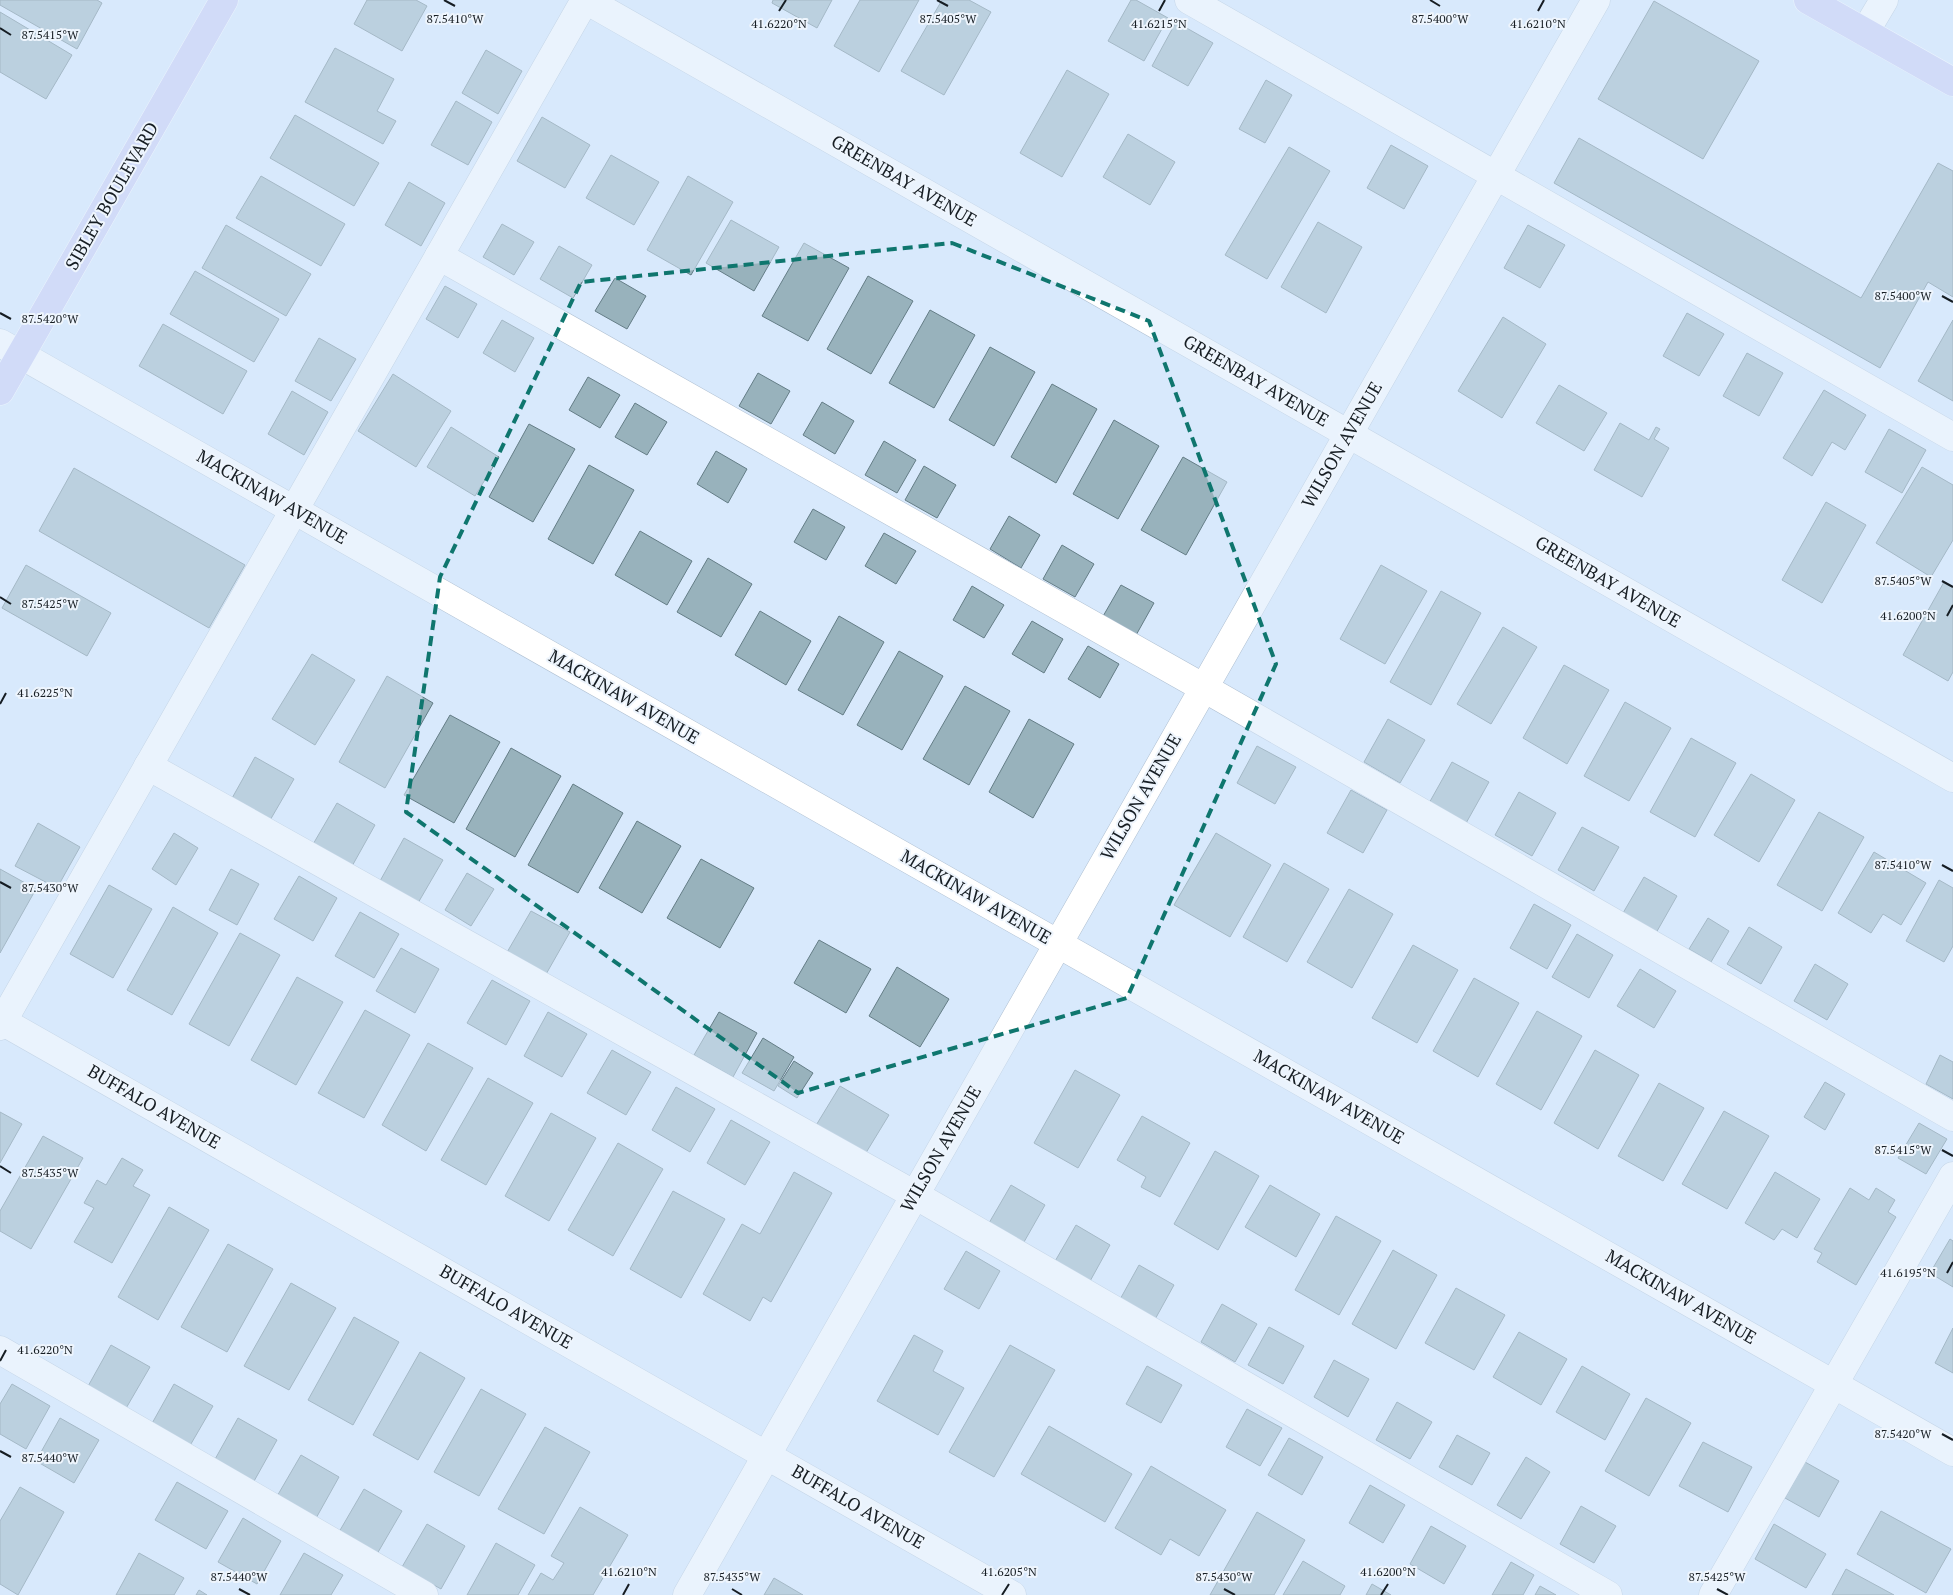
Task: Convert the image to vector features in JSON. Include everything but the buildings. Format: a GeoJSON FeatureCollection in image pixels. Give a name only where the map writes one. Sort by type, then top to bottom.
{"type":"FeatureCollection","features":[{"type":"Feature","properties":{"kind":"main road","name":"SIBLEY BOULEVARD"},"geometry":{"type":"LineString","coordinates":[[0,391],[11,349],[224,0]]}},
{"type":"Feature","properties":{"kind":"main road"},"geometry":{"type":"LineString","coordinates":[[1808,0],[1953,82]]}},
{"type":"Feature","properties":{"kind":"street"},"geometry":{"type":"LineString","coordinates":[[1,1022],[586,0]]}},
{"type":"Feature","properties":{"kind":"street","name":"GREENBAY AVENUE"},"geometry":{"type":"LineString","coordinates":[[586,0],[1953,778]]}},
{"type":"Feature","properties":{"kind":"street"},"geometry":{"type":"LineString","coordinates":[[1189,0],[1221,8],[1495,177],[1953,437]]}},
{"type":"Feature","properties":{"kind":"street","name":"WILSON AVENUE"},"geometry":{"type":"LineString","coordinates":[[686,1595],[1596,0]]}},
{"type":"Feature","properties":{"kind":"street"},"geometry":{"type":"LineString","coordinates":[[1865,32],[1884,0]]}},
{"type":"Feature","properties":{"kind":"street"},"geometry":{"type":"LineString","coordinates":[[439,256],[1204,688],[1953,1117]]}},
{"type":"Feature","properties":{"kind":"street","name":"MACKINAW AVENUE"},"geometry":{"type":"LineString","coordinates":[[11,349],[1953,1452]]}},
{"type":"Feature","properties":{"kind":"street"},"geometry":{"type":"LineString","coordinates":[[148,766],[914,1195],[1608,1595]]}},
{"type":"Feature","properties":{"kind":"street","name":"BUFFALO AVENUE"},"geometry":{"type":"LineString","coordinates":[[1,1022],[1012,1595]]}},
{"type":"Feature","properties":{"kind":"street"},"geometry":{"type":"LineString","coordinates":[[1714,1595],[1953,1176]]}},
{"type":"Feature","properties":{"kind":"street"},"geometry":{"type":"LineString","coordinates":[[0,1350],[424,1595]]}},
{"type":"Feature","properties":{"kind":"highlighted area"},"geometry":{"type":"Polygon","coordinates":[[[952,243],[1149,321],[1276,664],[1127,998],[798,1093],[406,812],[440,577],[581,282],[952,243]]]}}]}
